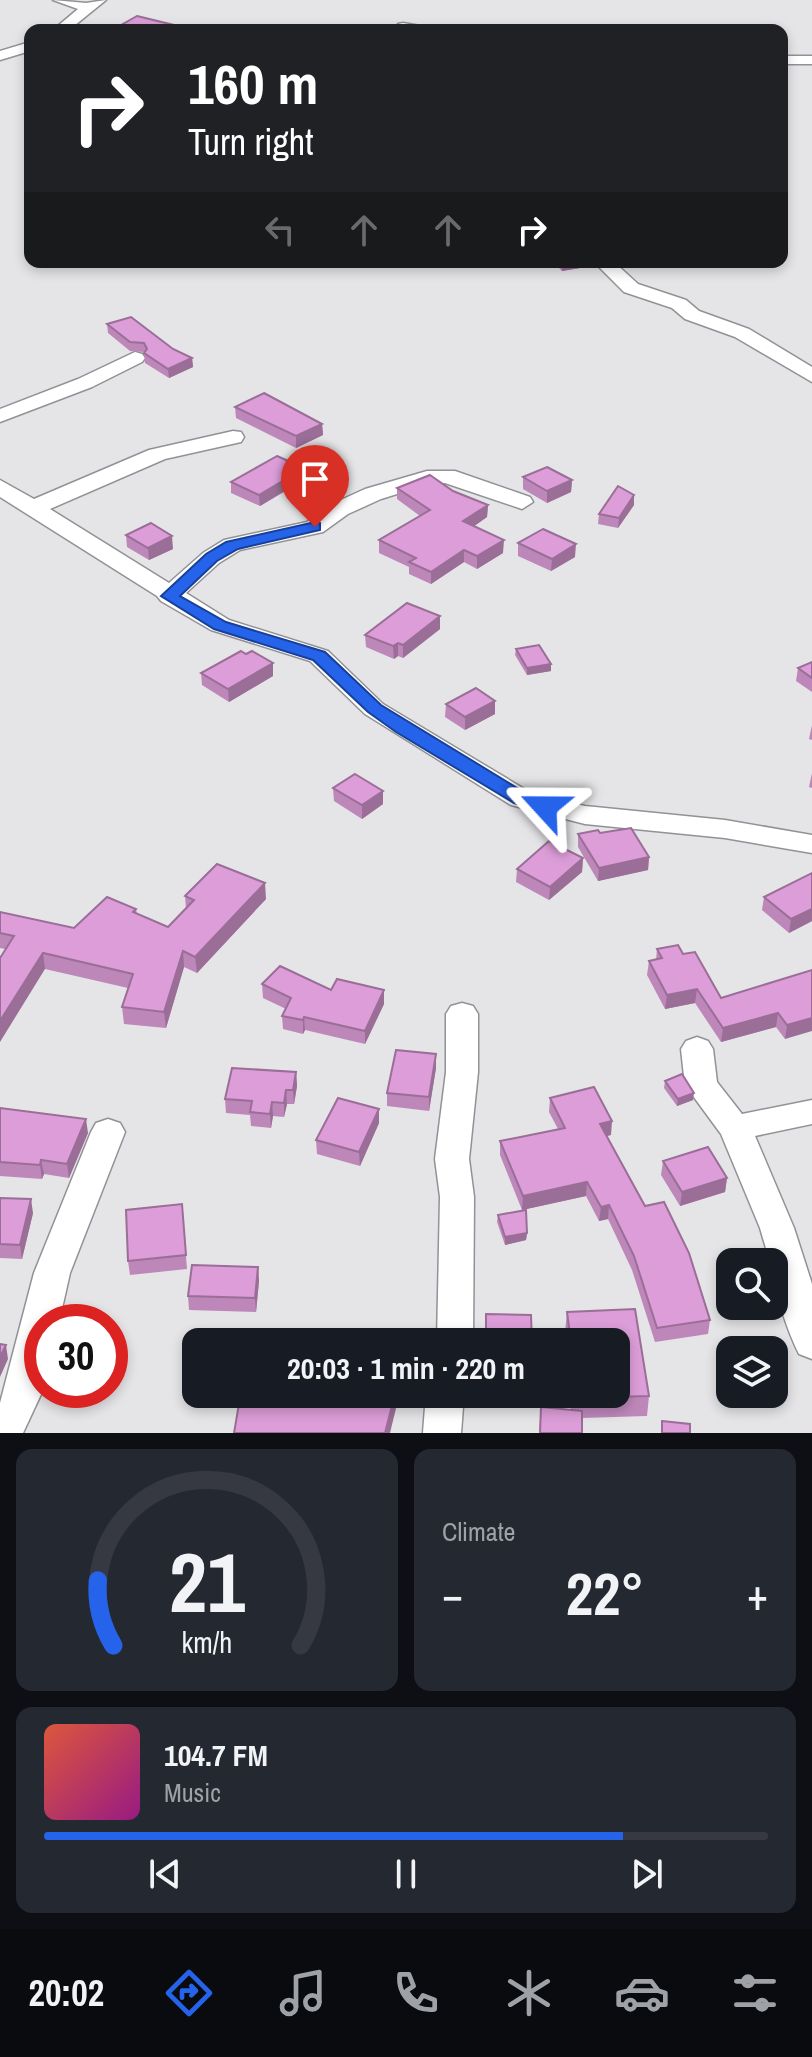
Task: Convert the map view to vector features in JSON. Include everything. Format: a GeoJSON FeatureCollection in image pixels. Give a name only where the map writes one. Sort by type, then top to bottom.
{"type":"FeatureCollection","features":[{"type":"Feature","properties":{"kind":"street"},"geometry":{"type":"LineString","coordinates":[[60,0],[90,8],[103,23]]}},
{"type":"Feature","properties":{"kind":"street"},"geometry":{"type":"LineString","coordinates":[[68,24],[90,8]]}},
{"type":"Feature","properties":{"kind":"street"},"geometry":{"type":"LineString","coordinates":[[0,56],[24,48]]}},
{"type":"Feature","properties":{"kind":"street"},"geometry":{"type":"LineString","coordinates":[[788,60],[812,60]]}},
{"type":"Feature","properties":{"kind":"street"},"geometry":{"type":"LineString","coordinates":[[609,268],[631,288],[679,304],[692,315],[742,333],[812,376]]}},
{"type":"Feature","properties":{"kind":"street"},"geometry":{"type":"LineString","coordinates":[[0,416],[85,383],[135,358]]}},
{"type":"Feature","properties":{"kind":"street"},"geometry":{"type":"LineString","coordinates":[[33,508],[97,479],[179,448],[233,437]]}},
{"type":"Feature","properties":{"kind":"street"},"geometry":{"type":"LineString","coordinates":[[169,596],[211,558],[232,545],[315,527],[340,509],[373,494],[427,478],[447,476],[522,502]]}},
{"type":"Feature","properties":{"kind":"street"},"geometry":{"type":"LineString","coordinates":[[0,487],[169,596],[220,625],[319,656],[374,709],[521,799],[545,807],[628,822],[699,826],[812,844]]}},
{"type":"Feature","properties":{"kind":"street"},"geometry":{"type":"LineString","coordinates":[[455,1328],[457,1197],[452,1159],[462,1072],[462,1014]]}},
{"type":"Feature","properties":{"kind":"street"},"geometry":{"type":"LineString","coordinates":[[697,1049],[701,1085],[735,1128],[777,1228],[809,1323]]}},
{"type":"Feature","properties":{"kind":"street"},"geometry":{"type":"LineString","coordinates":[[735,1128],[812,1112]]}},
{"type":"Feature","properties":{"kind":"street"},"geometry":{"type":"LineString","coordinates":[[3,1433],[22,1399],[52,1273],[108,1132]]}},
{"type":"Feature","properties":{"kind":"street"},"geometry":{"type":"LineString","coordinates":[[442,1433],[444,1408]]}},
{"type":"Feature","properties":{"kind":"building"},"geometry":{"type":"Polygon","coordinates":[[[137,16],[170,24],[123,24],[137,16]]]}},
{"type":"Feature","properties":{"kind":"building"},"geometry":{"type":"Polygon","coordinates":[[[131,317],[173,349],[192,358],[168,369],[144,353],[147,349],[144,343],[130,342],[107,324],[131,317]]]}},
{"type":"Feature","properties":{"kind":"building"},"geometry":{"type":"Polygon","coordinates":[[[264,393],[322,424],[296,436],[235,407],[264,393]]]}},
{"type":"Feature","properties":{"kind":"building"},"geometry":{"type":"Polygon","coordinates":[[[277,456],[304,468],[259,495],[231,482],[277,456]]]}},
{"type":"Feature","properties":{"kind":"building"},"geometry":{"type":"Polygon","coordinates":[[[547,467],[572,480],[547,491],[523,477],[547,467]]]}},
{"type":"Feature","properties":{"kind":"building"},"geometry":{"type":"Polygon","coordinates":[[[430,475],[453,491],[488,505],[463,521],[504,540],[477,556],[464,550],[431,572],[409,562],[416,558],[379,540],[430,510],[397,488],[430,475]]]}},
{"type":"Feature","properties":{"kind":"building"},"geometry":{"type":"Polygon","coordinates":[[[618,486],[634,495],[619,518],[599,514],[618,486]]]}},
{"type":"Feature","properties":{"kind":"building"},"geometry":{"type":"Polygon","coordinates":[[[151,523],[172,536],[148,548],[126,535],[151,523]]]}},
{"type":"Feature","properties":{"kind":"building"},"geometry":{"type":"Polygon","coordinates":[[[543,529],[576,544],[552,559],[518,543],[543,529]]]}},
{"type":"Feature","properties":{"kind":"building"},"geometry":{"type":"Polygon","coordinates":[[[407,603],[440,616],[403,645],[398,643],[393,646],[365,635],[407,603]]]}},
{"type":"Feature","properties":{"kind":"building"},"geometry":{"type":"Polygon","coordinates":[[[539,645],[551,664],[527,668],[516,649],[539,645]]]}},
{"type":"Feature","properties":{"kind":"building"},"geometry":{"type":"Polygon","coordinates":[[[241,651],[246,654],[252,651],[273,663],[228,689],[201,673],[241,651]]]}},
{"type":"Feature","properties":{"kind":"building"},"geometry":{"type":"Polygon","coordinates":[[[812,662],[812,678],[798,668],[812,662]]]}},
{"type":"Feature","properties":{"kind":"building"},"geometry":{"type":"Polygon","coordinates":[[[476,688],[495,701],[465,717],[446,704],[476,688]]]}},
{"type":"Feature","properties":{"kind":"building"},"geometry":{"type":"Polygon","coordinates":[[[355,774],[383,791],[362,805],[333,788],[355,774]]]}},
{"type":"Feature","properties":{"kind":"building"},"geometry":{"type":"Polygon","coordinates":[[[631,828],[649,857],[599,868],[578,834],[598,830],[600,833],[631,828]]]}},
{"type":"Feature","properties":{"kind":"building"},"geometry":{"type":"Polygon","coordinates":[[[549,841],[583,858],[550,887],[517,869],[549,841]]]}},
{"type":"Feature","properties":{"kind":"building"},"geometry":{"type":"Polygon","coordinates":[[[217,864],[265,883],[195,957],[183,951],[164,1012],[122,1007],[133,974],[43,953],[0,1021],[0,958],[14,936],[0,933],[0,912],[74,928],[107,897],[168,927],[194,900],[185,896],[217,864]]]}},
{"type":"Feature","properties":{"kind":"building"},"geometry":{"type":"Polygon","coordinates":[[[812,873],[812,909],[791,919],[764,897],[812,873]]]}},
{"type":"Feature","properties":{"kind":"building"},"geometry":{"type":"Polygon","coordinates":[[[678,945],[683,954],[695,952],[721,998],[812,970],[812,1018],[787,1025],[778,1013],[723,1028],[697,989],[667,995],[649,961],[662,958],[657,949],[678,945]]]}},
{"type":"Feature","properties":{"kind":"building"},"geometry":{"type":"Polygon","coordinates":[[[280,966],[331,990],[337,979],[384,990],[365,1031],[304,1017],[303,1020],[282,1016],[291,998],[262,984],[280,966]]]}},
{"type":"Feature","properties":{"kind":"building"},"geometry":{"type":"Polygon","coordinates":[[[396,1050],[436,1054],[429,1097],[387,1093],[396,1050]]]}},
{"type":"Feature","properties":{"kind":"building"},"geometry":{"type":"Polygon","coordinates":[[[232,1068],[296,1072],[293,1090],[286,1090],[284,1103],[272,1102],[270,1114],[250,1112],[252,1101],[225,1099],[232,1068]]]}},
{"type":"Feature","properties":{"kind":"building"},"geometry":{"type":"Polygon","coordinates":[[[682,1074],[694,1093],[678,1099],[665,1081],[682,1074]]]}},
{"type":"Feature","properties":{"kind":"building"},"geometry":{"type":"Polygon","coordinates":[[[594,1087],[612,1121],[600,1124],[645,1206],[664,1202],[689,1253],[710,1320],[657,1328],[634,1256],[609,1205],[601,1207],[587,1182],[523,1196],[500,1141],[565,1128],[550,1098],[594,1087]]]}},
{"type":"Feature","properties":{"kind":"building"},"geometry":{"type":"Polygon","coordinates":[[[338,1098],[379,1109],[359,1152],[316,1140],[338,1098]]]}},
{"type":"Feature","properties":{"kind":"building"},"geometry":{"type":"Polygon","coordinates":[[[0,1108],[86,1119],[67,1164],[41,1160],[40,1165],[0,1162],[0,1108]]]}},
{"type":"Feature","properties":{"kind":"building"},"geometry":{"type":"Polygon","coordinates":[[[708,1147],[727,1178],[682,1192],[663,1161],[708,1147]]]}},
{"type":"Feature","properties":{"kind":"building"},"geometry":{"type":"Polygon","coordinates":[[[0,1198],[31,1199],[20,1245],[0,1244],[0,1198]]]}},
{"type":"Feature","properties":{"kind":"building"},"geometry":{"type":"Polygon","coordinates":[[[182,1204],[186,1255],[128,1261],[126,1210],[182,1204]]]}},
{"type":"Feature","properties":{"kind":"building"},"geometry":{"type":"Polygon","coordinates":[[[526,1210],[527,1233],[505,1237],[498,1215],[526,1210]]]}},
{"type":"Feature","properties":{"kind":"building"},"geometry":{"type":"Polygon","coordinates":[[[192,1265],[258,1267],[255,1298],[188,1296],[192,1265]]]}},
{"type":"Feature","properties":{"kind":"building"},"geometry":{"type":"Polygon","coordinates":[[[635,1309],[649,1396],[630,1396],[630,1328],[569,1328],[567,1312],[635,1309]]]}},
{"type":"Feature","properties":{"kind":"building"},"geometry":{"type":"Polygon","coordinates":[[[486,1314],[531,1315],[531,1328],[486,1328],[486,1314]]]}},
{"type":"Feature","properties":{"kind":"building"},"geometry":{"type":"Polygon","coordinates":[[[238,1408],[391,1408],[385,1433],[234,1433],[238,1408]]]}},
{"type":"Feature","properties":{"kind":"building"},"geometry":{"type":"Polygon","coordinates":[[[541,1408],[582,1411],[582,1433],[540,1433],[541,1408]]]}},
{"type":"Feature","properties":{"kind":"building"},"geometry":{"type":"Polygon","coordinates":[[[662,1421],[690,1424],[690,1433],[662,1433],[662,1421]]]}},
{"type":"Feature","properties":{"kind":"route"},"geometry":{"type":"LineString","coordinates":[[315,527],[232,545],[211,558],[169,596],[220,625],[319,656],[374,709],[402,728],[521,799],[545,807]]}}]}
